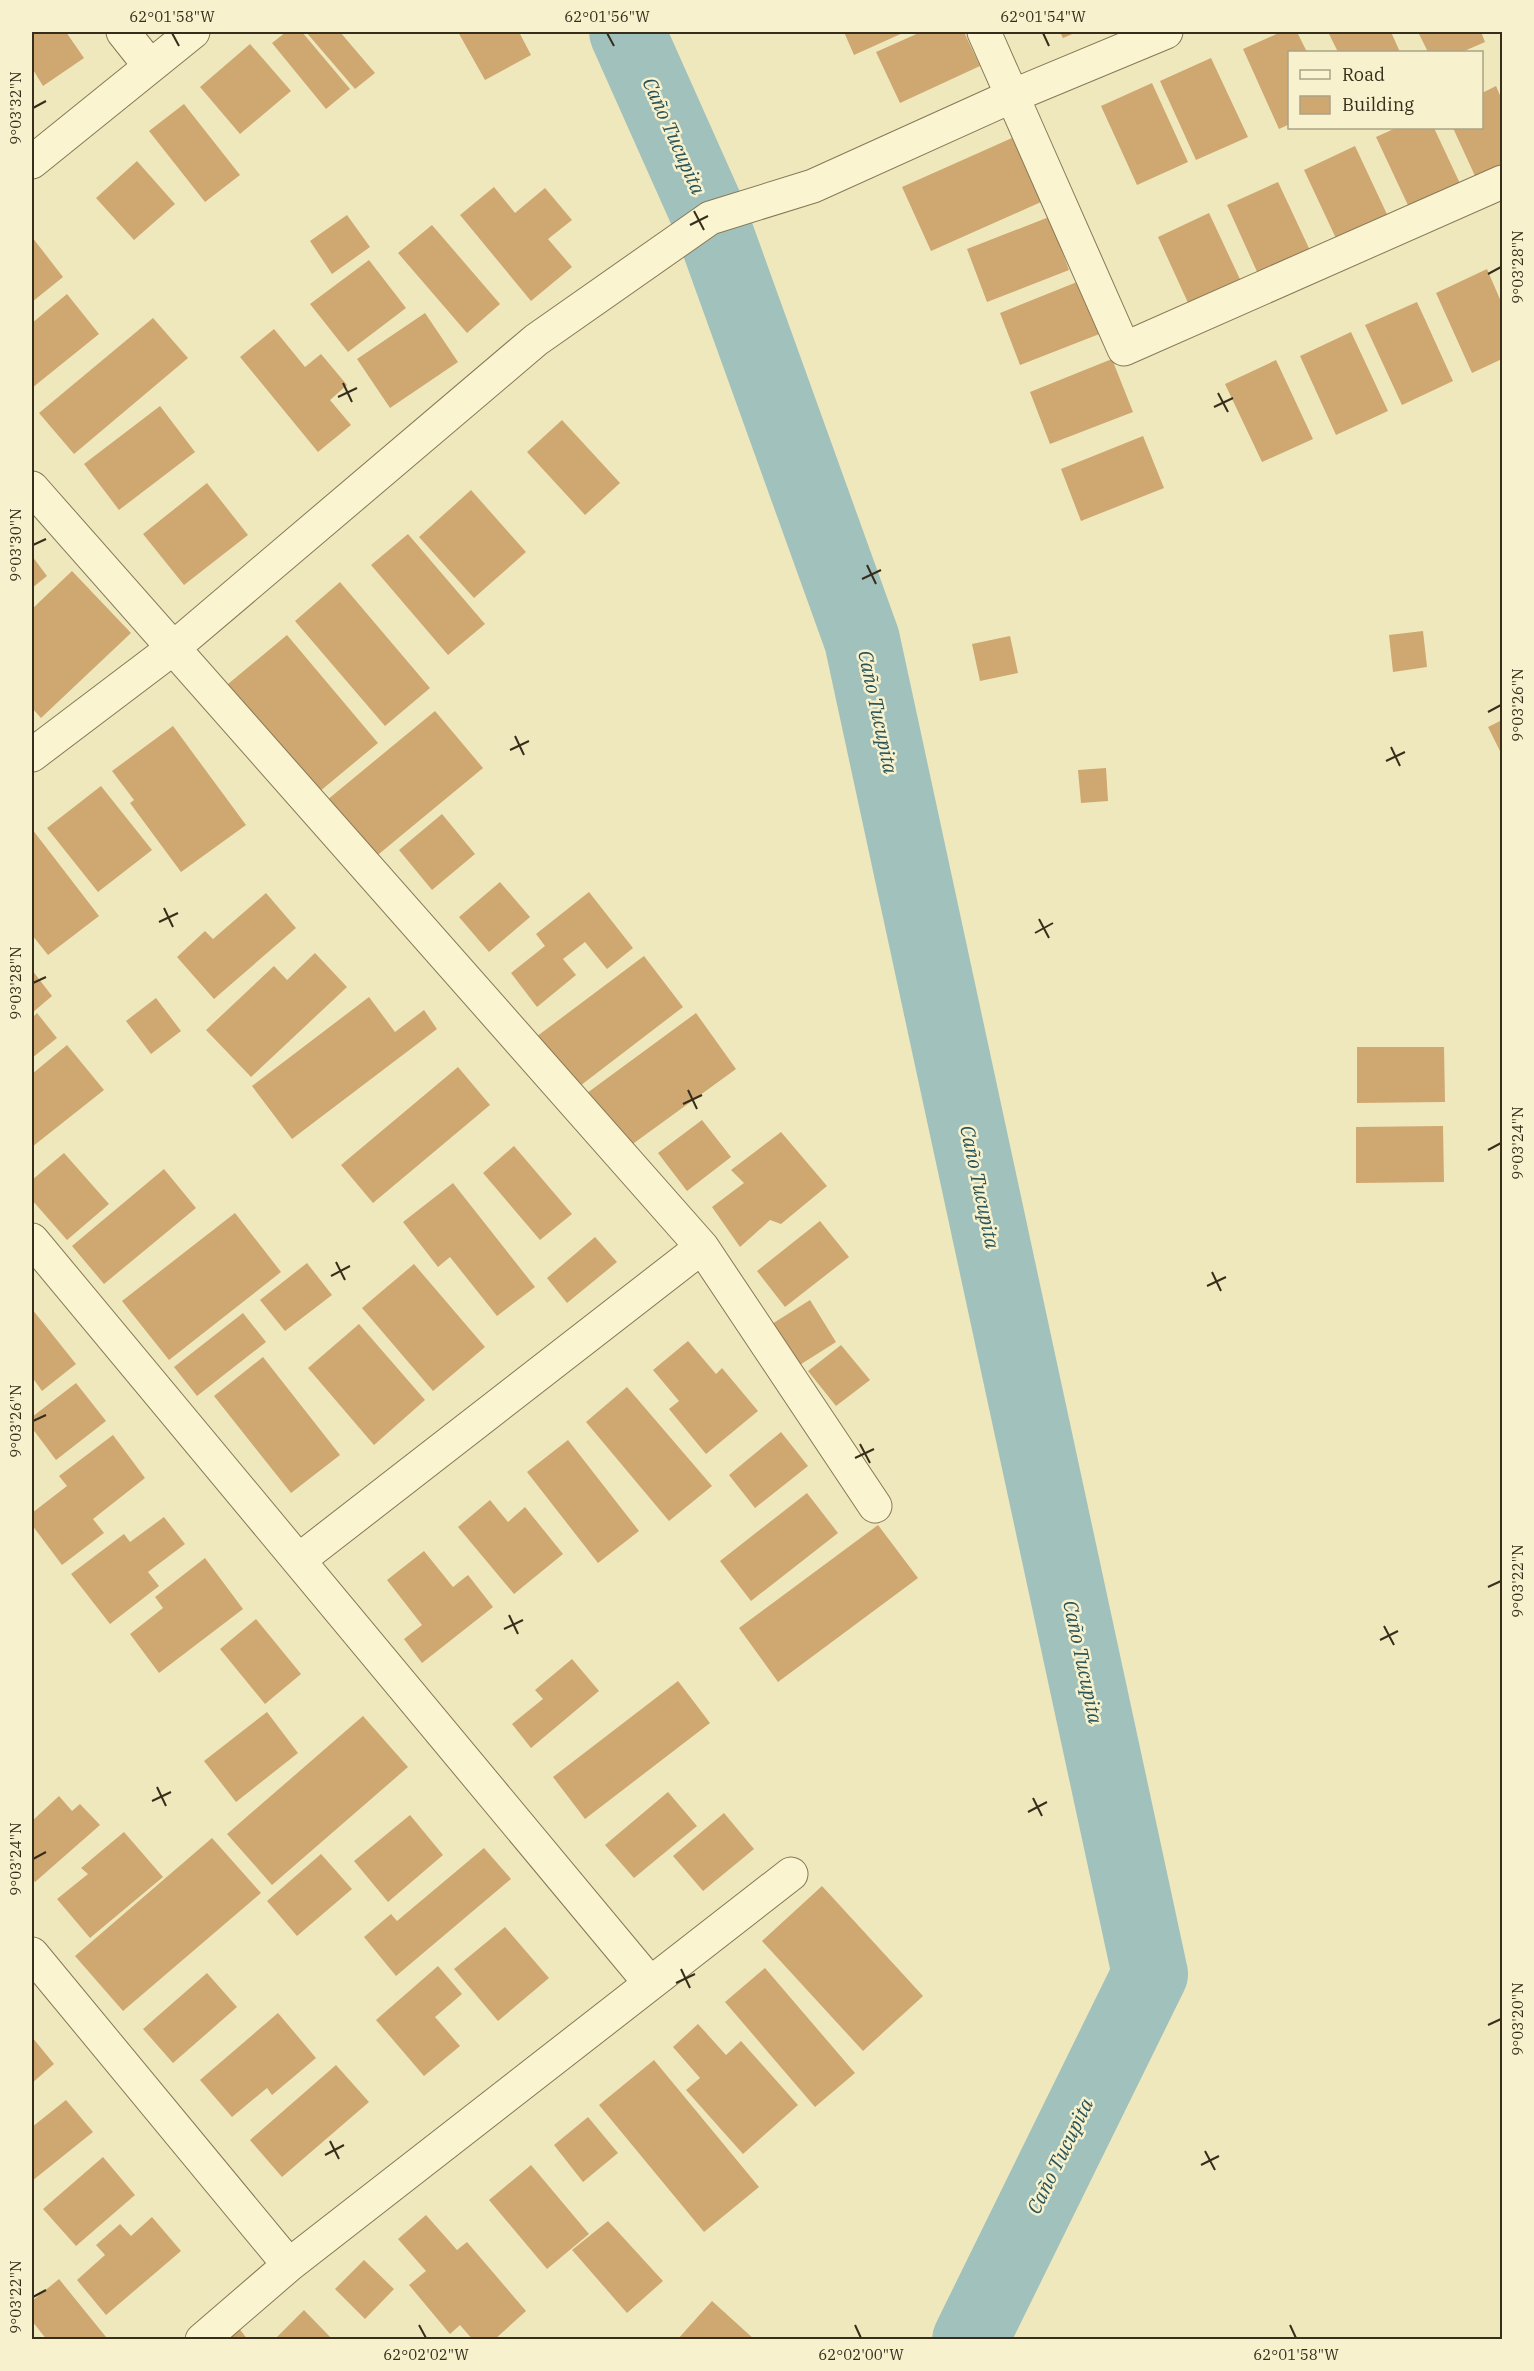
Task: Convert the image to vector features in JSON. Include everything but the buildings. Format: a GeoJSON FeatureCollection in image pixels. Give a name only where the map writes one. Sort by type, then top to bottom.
{"type":"FeatureCollection","features":[{"type":"Feature","properties":{"kind":"street"},"geometry":{"type":"LineString","coordinates":[[123,32],[150,66]]}},
{"type":"Feature","properties":{"kind":"street"},"geometry":{"type":"LineString","coordinates":[[32,162],[193,32]]}},
{"type":"Feature","properties":{"kind":"street"},"geometry":{"type":"LineString","coordinates":[[984,32],[1124,349],[1503,182]]}},
{"type":"Feature","properties":{"kind":"street"},"geometry":{"type":"LineString","coordinates":[[32,755],[172,649],[536,340],[710,218],[813,186],[1012,96],[1166,32]]}},
{"type":"Feature","properties":{"kind":"street"},"geometry":{"type":"LineString","coordinates":[[32,488],[702,1247],[875,1506]]}},
{"type":"Feature","properties":{"kind":"street"},"geometry":{"type":"LineString","coordinates":[[32,1240],[650,1983]]}},
{"type":"Feature","properties":{"kind":"street"},"geometry":{"type":"LineString","coordinates":[[299,1560],[702,1247]]}},
{"type":"Feature","properties":{"kind":"street"},"geometry":{"type":"LineString","coordinates":[[202,2340],[289,2265],[791,1874]]}},
{"type":"Feature","properties":{"kind":"street"},"geometry":{"type":"LineString","coordinates":[[32,1954],[289,2265]]}},
{"type":"Feature","properties":{"kind":"waterway","name":"Caño Tucupita"},"geometry":{"type":"LineString","coordinates":[[627,32],[710,218],[862,640],[1150,1974],[970,2340]]}}]}
